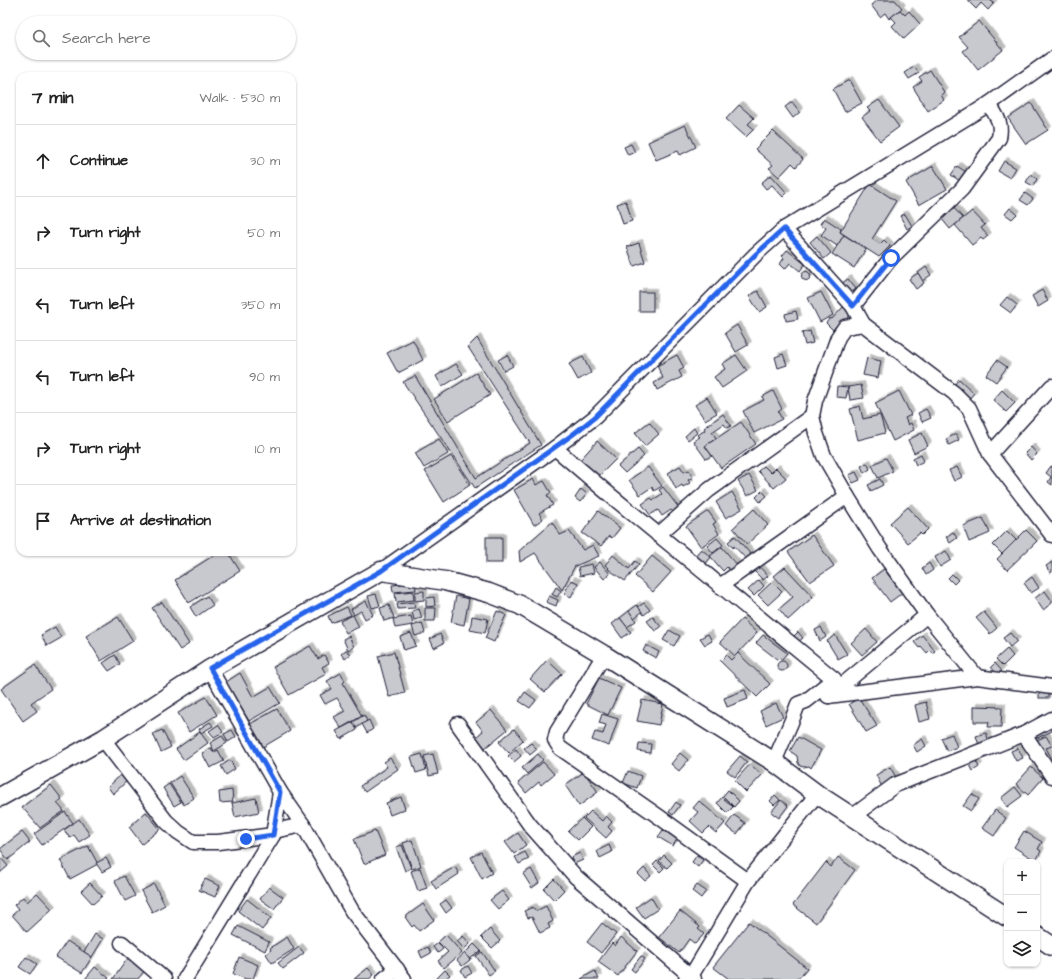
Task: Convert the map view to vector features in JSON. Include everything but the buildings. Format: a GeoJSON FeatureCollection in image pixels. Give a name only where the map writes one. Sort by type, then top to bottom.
{"type":"FeatureCollection","features":[{"type":"Feature","properties":{"kind":"street"},"geometry":{"type":"LineString","coordinates":[[0,797],[103,739],[210,668],[381,571],[555,448],[595,417],[756,254],[784,229],[989,104],[1052,59]]}},
{"type":"Feature","properties":{"kind":"street"},"geometry":{"type":"LineString","coordinates":[[853,306],[891,258],[962,189],[999,138],[1001,129],[999,122],[989,104]]}},
{"type":"Feature","properties":{"kind":"street"},"geometry":{"type":"LineString","coordinates":[[784,229],[853,306],[863,324],[954,393],[969,408],[990,454],[1052,535]]}},
{"type":"Feature","properties":{"kind":"street"},"geometry":{"type":"LineString","coordinates":[[863,324],[845,327],[838,337],[815,401],[812,416],[816,433],[824,456],[872,538],[927,615],[977,677]]}},
{"type":"Feature","properties":{"kind":"street"},"geometry":{"type":"LineString","coordinates":[[990,454],[1052,386]]}},
{"type":"Feature","properties":{"kind":"street"},"geometry":{"type":"LineString","coordinates":[[658,535],[709,490],[812,416]]}},
{"type":"Feature","properties":{"kind":"street"},"geometry":{"type":"LineString","coordinates":[[555,448],[834,680]]}},
{"type":"Feature","properties":{"kind":"street"},"geometry":{"type":"LineString","coordinates":[[720,586],[847,496]]}},
{"type":"Feature","properties":{"kind":"street"},"geometry":{"type":"LineString","coordinates":[[381,571],[445,581],[489,593],[520,605],[604,655],[774,762],[817,794],[1004,915]]}},
{"type":"Feature","properties":{"kind":"street"},"geometry":{"type":"LineString","coordinates":[[828,696],[927,615]]}},
{"type":"Feature","properties":{"kind":"street"},"geometry":{"type":"LineString","coordinates":[[604,655],[557,732],[555,740],[560,748],[748,881]]}},
{"type":"Feature","properties":{"kind":"street"},"geometry":{"type":"LineString","coordinates":[[210,668],[280,792],[303,825],[352,912],[401,974],[384,979]]}},
{"type":"Feature","properties":{"kind":"street"},"geometry":{"type":"LineString","coordinates":[[828,696],[977,677],[1052,687]]}},
{"type":"Feature","properties":{"kind":"street"},"geometry":{"type":"LineString","coordinates":[[828,696],[834,680]]}},
{"type":"Feature","properties":{"kind":"street"},"geometry":{"type":"LineString","coordinates":[[774,762],[798,704],[806,701],[834,680]]}},
{"type":"Feature","properties":{"kind":"street"},"geometry":{"type":"LineString","coordinates":[[853,816],[895,785],[1024,734],[1052,719]]}},
{"type":"Feature","properties":{"kind":"street"},"geometry":{"type":"LineString","coordinates":[[458,724],[530,825],[576,877],[690,978],[748,881],[817,794]]}},
{"type":"Feature","properties":{"kind":"street"},"geometry":{"type":"LineString","coordinates":[[1024,734],[1052,776]]}},
{"type":"Feature","properties":{"kind":"street"},"geometry":{"type":"LineString","coordinates":[[103,739],[166,821],[178,832],[193,842],[218,842],[273,833],[303,825]]}},
{"type":"Feature","properties":{"kind":"street"},"geometry":{"type":"LineString","coordinates":[[186,979],[273,833],[280,792]]}},
{"type":"Feature","properties":{"kind":"street"},"geometry":{"type":"LineString","coordinates":[[1040,938],[1052,946]]}},
{"type":"Feature","properties":{"kind":"street"},"geometry":{"type":"LineString","coordinates":[[122,943],[164,979]]}},
{"type":"Feature","properties":{"kind":"route"},"geometry":{"type":"LineString","coordinates":[[246,839],[273,835],[280,792],[210,668],[381,571],[572,435],[595,417],[756,254],[784,229],[853,306],[891,258]]}}]}
